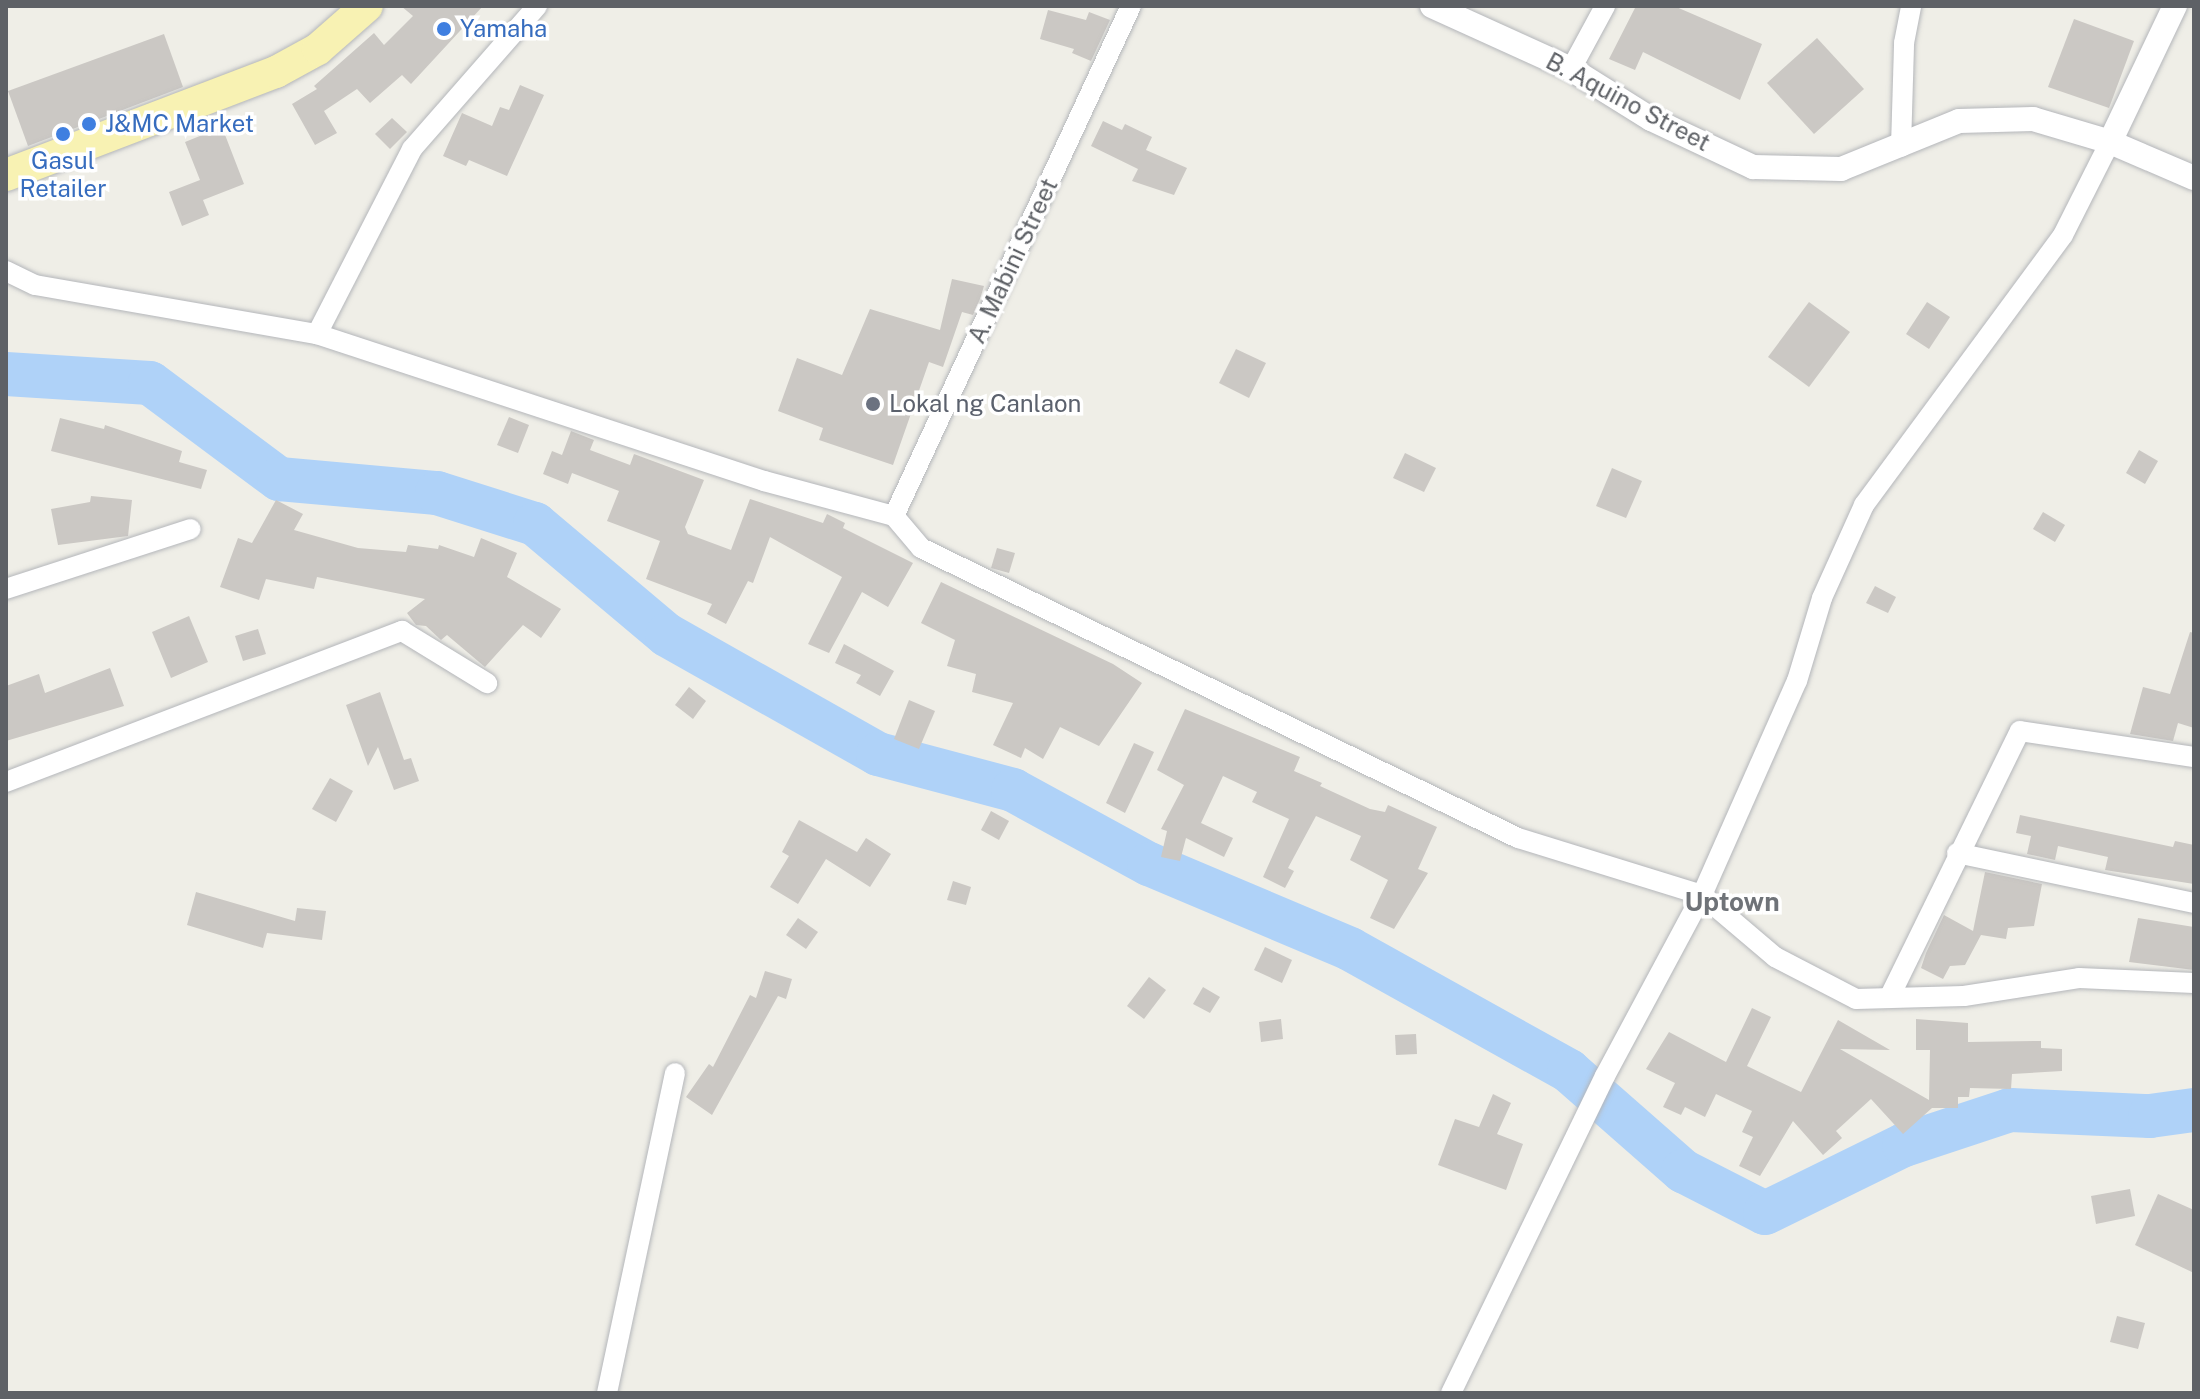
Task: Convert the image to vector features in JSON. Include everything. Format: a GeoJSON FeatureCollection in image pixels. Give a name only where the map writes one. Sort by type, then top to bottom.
{"type":"FeatureCollection","features":[{"type":"Feature","properties":{"kind":"main road"},"geometry":{"type":"LineString","coordinates":[[6,175],[276,72],[318,49],[367,6]]}},
{"type":"Feature","properties":{"kind":"street"},"geometry":{"type":"LineString","coordinates":[[317,334],[412,149],[537,6]]}},
{"type":"Feature","properties":{"kind":"street","name":"A. Mabini Street"},"geometry":{"type":"LineString","coordinates":[[894,516],[1131,6]]}},
{"type":"Feature","properties":{"kind":"street","name":"B. Aquino Street"},"geometry":{"type":"LineString","coordinates":[[1432,6],[1571,69],[1651,119],[1753,167],[1841,169],[1959,121],[2033,119],[2110,142],[2194,178]]}},
{"type":"Feature","properties":{"kind":"street"},"geometry":{"type":"LineString","coordinates":[[1571,69],[1605,6]]}},
{"type":"Feature","properties":{"kind":"street"},"geometry":{"type":"LineString","coordinates":[[1901,147],[1904,43],[1911,6]]}},
{"type":"Feature","properties":{"kind":"street"},"geometry":{"type":"LineString","coordinates":[[1451,1393],[1605,1076],[1702,895],[1797,681],[1822,598],[1864,505],[2063,235],[2175,6]]}},
{"type":"Feature","properties":{"kind":"street"},"geometry":{"type":"LineString","coordinates":[[6,271],[35,285],[317,334],[764,481],[894,516],[921,548],[1518,838],[1702,895],[1775,957],[1856,999],[1964,996],[2079,978],[2194,983]]}},
{"type":"Feature","properties":{"kind":"street"},"geometry":{"type":"LineString","coordinates":[[6,589],[191,529]]}},
{"type":"Feature","properties":{"kind":"street"},"geometry":{"type":"LineString","coordinates":[[6,782],[402,631],[487,683]]}},
{"type":"Feature","properties":{"kind":"street"},"geometry":{"type":"LineString","coordinates":[[1890,996],[1957,853],[2020,731],[2194,757]]}},
{"type":"Feature","properties":{"kind":"street"},"geometry":{"type":"LineString","coordinates":[[1957,853],[2194,903]]}},
{"type":"Feature","properties":{"kind":"street"},"geometry":{"type":"LineString","coordinates":[[607,1393],[675,1073]]}},
{"type":"Feature","properties":{"kind":"building"},"geometry":{"type":"Polygon","coordinates":[[[401,6],[483,6],[411,84],[402,75],[370,103],[357,89],[324,111],[337,133],[315,145],[292,104],[317,89],[314,86],[374,33],[384,45],[413,16],[401,6]]]}},
{"type":"Feature","properties":{"kind":"building"},"geometry":{"type":"Polygon","coordinates":[[[1636,6],[1674,6],[1762,44],[1740,100],[1643,52],[1635,70],[1609,59],[1636,6]]]}},
{"type":"Feature","properties":{"kind":"building"},"geometry":{"type":"Polygon","coordinates":[[[1048,10],[1086,20],[1089,12],[1110,20],[1091,61],[1072,53],[1074,49],[1040,39],[1048,10]]]}},
{"type":"Feature","properties":{"kind":"building"},"geometry":{"type":"Polygon","coordinates":[[[2074,19],[2134,41],[2109,108],[2048,87],[2074,19]]]}},
{"type":"Feature","properties":{"kind":"building"},"geometry":{"type":"Polygon","coordinates":[[[164,34],[183,87],[28,146],[8,91],[164,34]]]}},
{"type":"Feature","properties":{"kind":"building"},"geometry":{"type":"Polygon","coordinates":[[[1817,38],[1864,89],[1814,134],[1767,83],[1817,38]]]}},
{"type":"Feature","properties":{"kind":"building"},"geometry":{"type":"Polygon","coordinates":[[[520,85],[544,95],[507,176],[469,160],[466,166],[443,156],[462,113],[492,126],[500,107],[509,110],[520,85]]]}},
{"type":"Feature","properties":{"kind":"building"},"geometry":{"type":"Polygon","coordinates":[[[392,118],[407,132],[390,149],[375,134],[392,118]]]}},
{"type":"Feature","properties":{"kind":"building"},"geometry":{"type":"Polygon","coordinates":[[[1103,121],[1122,130],[1125,124],[1152,137],[1146,150],[1187,168],[1174,195],[1132,181],[1138,169],[1091,146],[1103,121]]]}},
{"type":"Feature","properties":{"kind":"building"},"geometry":{"type":"Polygon","coordinates":[[[222,127],[244,184],[203,200],[209,215],[182,226],[169,192],[200,180],[185,142],[222,127]]]}},
{"type":"Feature","properties":{"kind":"building"},"geometry":{"type":"Polygon","coordinates":[[[952,279],[984,286],[973,315],[962,312],[943,367],[929,362],[893,465],[819,440],[823,428],[778,411],[797,358],[842,375],[870,309],[940,330],[952,279]]]}},
{"type":"Feature","properties":{"kind":"building"},"geometry":{"type":"Polygon","coordinates":[[[1809,302],[1850,332],[1809,387],[1768,357],[1809,302]]]}},
{"type":"Feature","properties":{"kind":"building"},"geometry":{"type":"Polygon","coordinates":[[[1927,302],[1950,317],[1929,349],[1906,334],[1927,302]]]}},
{"type":"Feature","properties":{"kind":"building"},"geometry":{"type":"Polygon","coordinates":[[[1236,349],[1266,363],[1249,398],[1219,383],[1236,349]]]}},
{"type":"Feature","properties":{"kind":"building"},"geometry":{"type":"Polygon","coordinates":[[[509,417],[529,425],[518,453],[497,445],[509,417]]]}},
{"type":"Feature","properties":{"kind":"building"},"geometry":{"type":"Polygon","coordinates":[[[60,418],[104,429],[105,425],[182,451],[179,462],[207,470],[201,489],[51,451],[60,418]]]}},
{"type":"Feature","properties":{"kind":"building"},"geometry":{"type":"Polygon","coordinates":[[[571,431],[594,440],[590,450],[630,465],[634,454],[704,480],[685,527],[688,534],[731,550],[750,499],[823,523],[827,514],[845,523],[843,528],[913,563],[888,607],[862,592],[829,653],[808,644],[842,577],[770,537],[753,583],[748,581],[726,624],[707,614],[712,604],[646,579],[660,541],[607,521],[619,491],[572,473],[568,484],[543,474],[552,451],[562,455],[571,431]]]}},
{"type":"Feature","properties":{"kind":"building"},"geometry":{"type":"Polygon","coordinates":[[[2139,450],[2158,461],[2145,484],[2126,473],[2139,450]]]}},
{"type":"Feature","properties":{"kind":"building"},"geometry":{"type":"Polygon","coordinates":[[[1405,453],[1436,468],[1424,492],[1393,478],[1405,453]]]}},
{"type":"Feature","properties":{"kind":"building"},"geometry":{"type":"Polygon","coordinates":[[[1612,468],[1642,481],[1626,518],[1596,506],[1612,468]]]}},
{"type":"Feature","properties":{"kind":"building"},"geometry":{"type":"Polygon","coordinates":[[[91,496],[132,500],[128,536],[58,545],[51,509],[90,502],[91,496]]]}},
{"type":"Feature","properties":{"kind":"building"},"geometry":{"type":"Polygon","coordinates":[[[276,500],[303,514],[294,530],[358,548],[406,552],[408,545],[438,549],[439,545],[474,557],[481,538],[517,553],[507,577],[561,609],[541,638],[523,625],[485,667],[447,635],[441,640],[426,626],[416,625],[407,613],[425,599],[317,577],[314,589],[266,579],[259,600],[220,587],[238,538],[252,543],[276,500]]]}},
{"type":"Feature","properties":{"kind":"building"},"geometry":{"type":"Polygon","coordinates":[[[2043,512],[2065,525],[2055,542],[2033,529],[2043,512]]]}},
{"type":"Feature","properties":{"kind":"building"},"geometry":{"type":"Polygon","coordinates":[[[997,548],[1015,553],[1009,573],[991,568],[997,548]]]}},
{"type":"Feature","properties":{"kind":"building"},"geometry":{"type":"Polygon","coordinates":[[[941,582],[1113,664],[1142,683],[1099,746],[1060,727],[1043,759],[1025,748],[1021,758],[993,745],[1013,703],[972,692],[976,674],[947,666],[955,640],[921,623],[941,582]]]}},
{"type":"Feature","properties":{"kind":"building"},"geometry":{"type":"Polygon","coordinates":[[[1875,586],[1896,597],[1888,613],[1866,603],[1875,586]]]}},
{"type":"Feature","properties":{"kind":"building"},"geometry":{"type":"Polygon","coordinates":[[[189,616],[208,662],[171,678],[152,632],[189,616]]]}},
{"type":"Feature","properties":{"kind":"building"},"geometry":{"type":"Polygon","coordinates":[[[258,629],[266,654],[243,661],[235,636],[258,629]]]}},
{"type":"Feature","properties":{"kind":"building"},"geometry":{"type":"Polygon","coordinates":[[[2190,632],[2194,633],[2194,728],[2178,723],[2173,741],[2130,734],[2143,687],[2170,694],[2190,632]]]}},
{"type":"Feature","properties":{"kind":"building"},"geometry":{"type":"Polygon","coordinates":[[[844,644],[894,671],[880,696],[856,683],[861,675],[835,663],[844,644]]]}},
{"type":"Feature","properties":{"kind":"building"},"geometry":{"type":"Polygon","coordinates":[[[110,668],[124,706],[6,741],[6,686],[39,674],[45,693],[110,668]]]}},
{"type":"Feature","properties":{"kind":"building"},"geometry":{"type":"Polygon","coordinates":[[[689,687],[706,701],[693,719],[675,705],[689,687]]]}},
{"type":"Feature","properties":{"kind":"building"},"geometry":{"type":"Polygon","coordinates":[[[380,692],[404,760],[411,758],[419,781],[394,790],[378,747],[368,766],[346,705],[380,692]]]}},
{"type":"Feature","properties":{"kind":"building"},"geometry":{"type":"Polygon","coordinates":[[[909,700],[935,711],[919,749],[894,739],[909,700]]]}},
{"type":"Feature","properties":{"kind":"building"},"geometry":{"type":"Polygon","coordinates":[[[1185,709],[1300,757],[1294,771],[1322,783],[1320,786],[1370,809],[1385,812],[1388,805],[1437,827],[1418,869],[1428,873],[1394,929],[1370,918],[1388,880],[1350,860],[1361,836],[1316,816],[1288,868],[1294,871],[1285,888],[1263,877],[1289,819],[1252,802],[1257,792],[1223,776],[1201,823],[1233,838],[1224,857],[1186,838],[1180,861],[1161,857],[1167,831],[1161,829],[1184,785],[1157,770],[1185,709]]]}},
{"type":"Feature","properties":{"kind":"building"},"geometry":{"type":"Polygon","coordinates":[[[1134,743],[1154,752],[1125,813],[1106,803],[1134,743]]]}},
{"type":"Feature","properties":{"kind":"building"},"geometry":{"type":"Polygon","coordinates":[[[330,778],[353,791],[336,822],[312,809],[330,778]]]}},
{"type":"Feature","properties":{"kind":"building"},"geometry":{"type":"Polygon","coordinates":[[[991,811],[1009,821],[999,840],[981,830],[991,811]]]}},
{"type":"Feature","properties":{"kind":"building"},"geometry":{"type":"Polygon","coordinates":[[[2020,815],[2173,847],[2175,841],[2194,845],[2194,884],[2105,870],[2108,857],[2058,846],[2055,860],[2027,854],[2031,836],[2016,833],[2020,815]]]}},
{"type":"Feature","properties":{"kind":"building"},"geometry":{"type":"Polygon","coordinates":[[[799,820],[857,852],[866,838],[891,854],[870,887],[826,859],[798,904],[770,887],[789,856],[782,852],[799,820]]]}},
{"type":"Feature","properties":{"kind":"building"},"geometry":{"type":"Polygon","coordinates":[[[1985,872],[2042,884],[2034,926],[2008,928],[2006,939],[1981,935],[1965,965],[1950,966],[1943,979],[1921,968],[1944,915],[1973,931],[1985,872]]]}},
{"type":"Feature","properties":{"kind":"building"},"geometry":{"type":"Polygon","coordinates":[[[953,881],[971,887],[966,905],[947,900],[953,881]]]}},
{"type":"Feature","properties":{"kind":"building"},"geometry":{"type":"Polygon","coordinates":[[[196,892],[295,921],[297,908],[326,911],[322,940],[267,933],[263,948],[187,925],[196,892]]]}},
{"type":"Feature","properties":{"kind":"building"},"geometry":{"type":"Polygon","coordinates":[[[798,918],[818,932],[806,949],[786,935],[798,918]]]}},
{"type":"Feature","properties":{"kind":"building"},"geometry":{"type":"Polygon","coordinates":[[[2138,918],[2194,927],[2194,970],[2129,962],[2138,918]]]}},
{"type":"Feature","properties":{"kind":"building"},"geometry":{"type":"Polygon","coordinates":[[[1265,947],[1292,960],[1282,983],[1254,970],[1265,947]]]}},
{"type":"Feature","properties":{"kind":"building"},"geometry":{"type":"Polygon","coordinates":[[[765,971],[792,979],[786,999],[778,996],[712,1115],[686,1097],[709,1064],[713,1067],[750,995],[756,998],[765,971]]]}},
{"type":"Feature","properties":{"kind":"building"},"geometry":{"type":"Polygon","coordinates":[[[1149,977],[1166,990],[1144,1019],[1127,1006],[1149,977]]]}},
{"type":"Feature","properties":{"kind":"building"},"geometry":{"type":"Polygon","coordinates":[[[1203,987],[1220,997],[1210,1013],[1193,1004],[1203,987]]]}},
{"type":"Feature","properties":{"kind":"building"},"geometry":{"type":"Polygon","coordinates":[[[1752,1008],[1771,1017],[1747,1066],[1801,1092],[1838,1020],[1890,1050],[1840,1049],[1929,1100],[1930,1050],[1916,1050],[1916,1019],[1968,1023],[1968,1042],[2041,1041],[2041,1048],[2062,1049],[2062,1071],[2012,1074],[2011,1089],[1970,1088],[1969,1097],[1958,1097],[1958,1108],[1932,1108],[1903,1134],[1871,1099],[1836,1131],[1842,1138],[1823,1155],[1793,1121],[1760,1176],[1739,1166],[1753,1137],[1742,1132],[1752,1111],[1716,1094],[1705,1117],[1685,1107],[1681,1115],[1663,1107],[1675,1083],[1646,1069],[1669,1032],[1726,1062],[1752,1008]]]}},
{"type":"Feature","properties":{"kind":"building"},"geometry":{"type":"Polygon","coordinates":[[[1281,1019],[1283,1039],[1261,1042],[1259,1022],[1281,1019]]]}},
{"type":"Feature","properties":{"kind":"building"},"geometry":{"type":"Polygon","coordinates":[[[1416,1034],[1417,1054],[1396,1055],[1395,1035],[1416,1034]]]}},
{"type":"Feature","properties":{"kind":"building"},"geometry":{"type":"Polygon","coordinates":[[[1493,1094],[1511,1103],[1497,1134],[1523,1144],[1506,1190],[1438,1165],[1455,1119],[1479,1127],[1493,1094]]]}},
{"type":"Feature","properties":{"kind":"building"},"geometry":{"type":"Polygon","coordinates":[[[2130,1189],[2135,1216],[2096,1224],[2091,1196],[2130,1189]]]}},
{"type":"Feature","properties":{"kind":"building"},"geometry":{"type":"Polygon","coordinates":[[[2158,1194],[2194,1210],[2194,1273],[2135,1245],[2158,1194]]]}},
{"type":"Feature","properties":{"kind":"building"},"geometry":{"type":"Polygon","coordinates":[[[2117,1316],[2145,1323],[2138,1349],[2110,1342],[2117,1316]]]}},
{"type":"Feature","properties":{"kind":"waterway"},"geometry":{"type":"LineString","coordinates":[[6,374],[150,383],[279,479],[437,493],[535,524],[667,635],[878,754],[1013,790],[1149,864],[1350,949],[1569,1071],[1683,1171],[1765,1213],[1904,1145],[2010,1110],[2150,1116],[2194,1110]]}},
{"type":"Feature","properties":{"kind":"place","name":"Yamaha"},"geometry":{"type":"Point","coordinates":[444,29]}},
{"type":"Feature","properties":{"kind":"place","name":"J&MC Market"},"geometry":{"type":"Point","coordinates":[89,124]}},
{"type":"Feature","properties":{"kind":"place","name":"Gasul Retailer"},"geometry":{"type":"Point","coordinates":[63,134]}},
{"type":"Feature","properties":{"kind":"place","name":"Lokal ng Canlaon"},"geometry":{"type":"Point","coordinates":[873,404]}},
{"type":"Feature","properties":{"kind":"district","name":"Uptown"},"geometry":{"type":"Point","coordinates":[1732,902]}}]}
